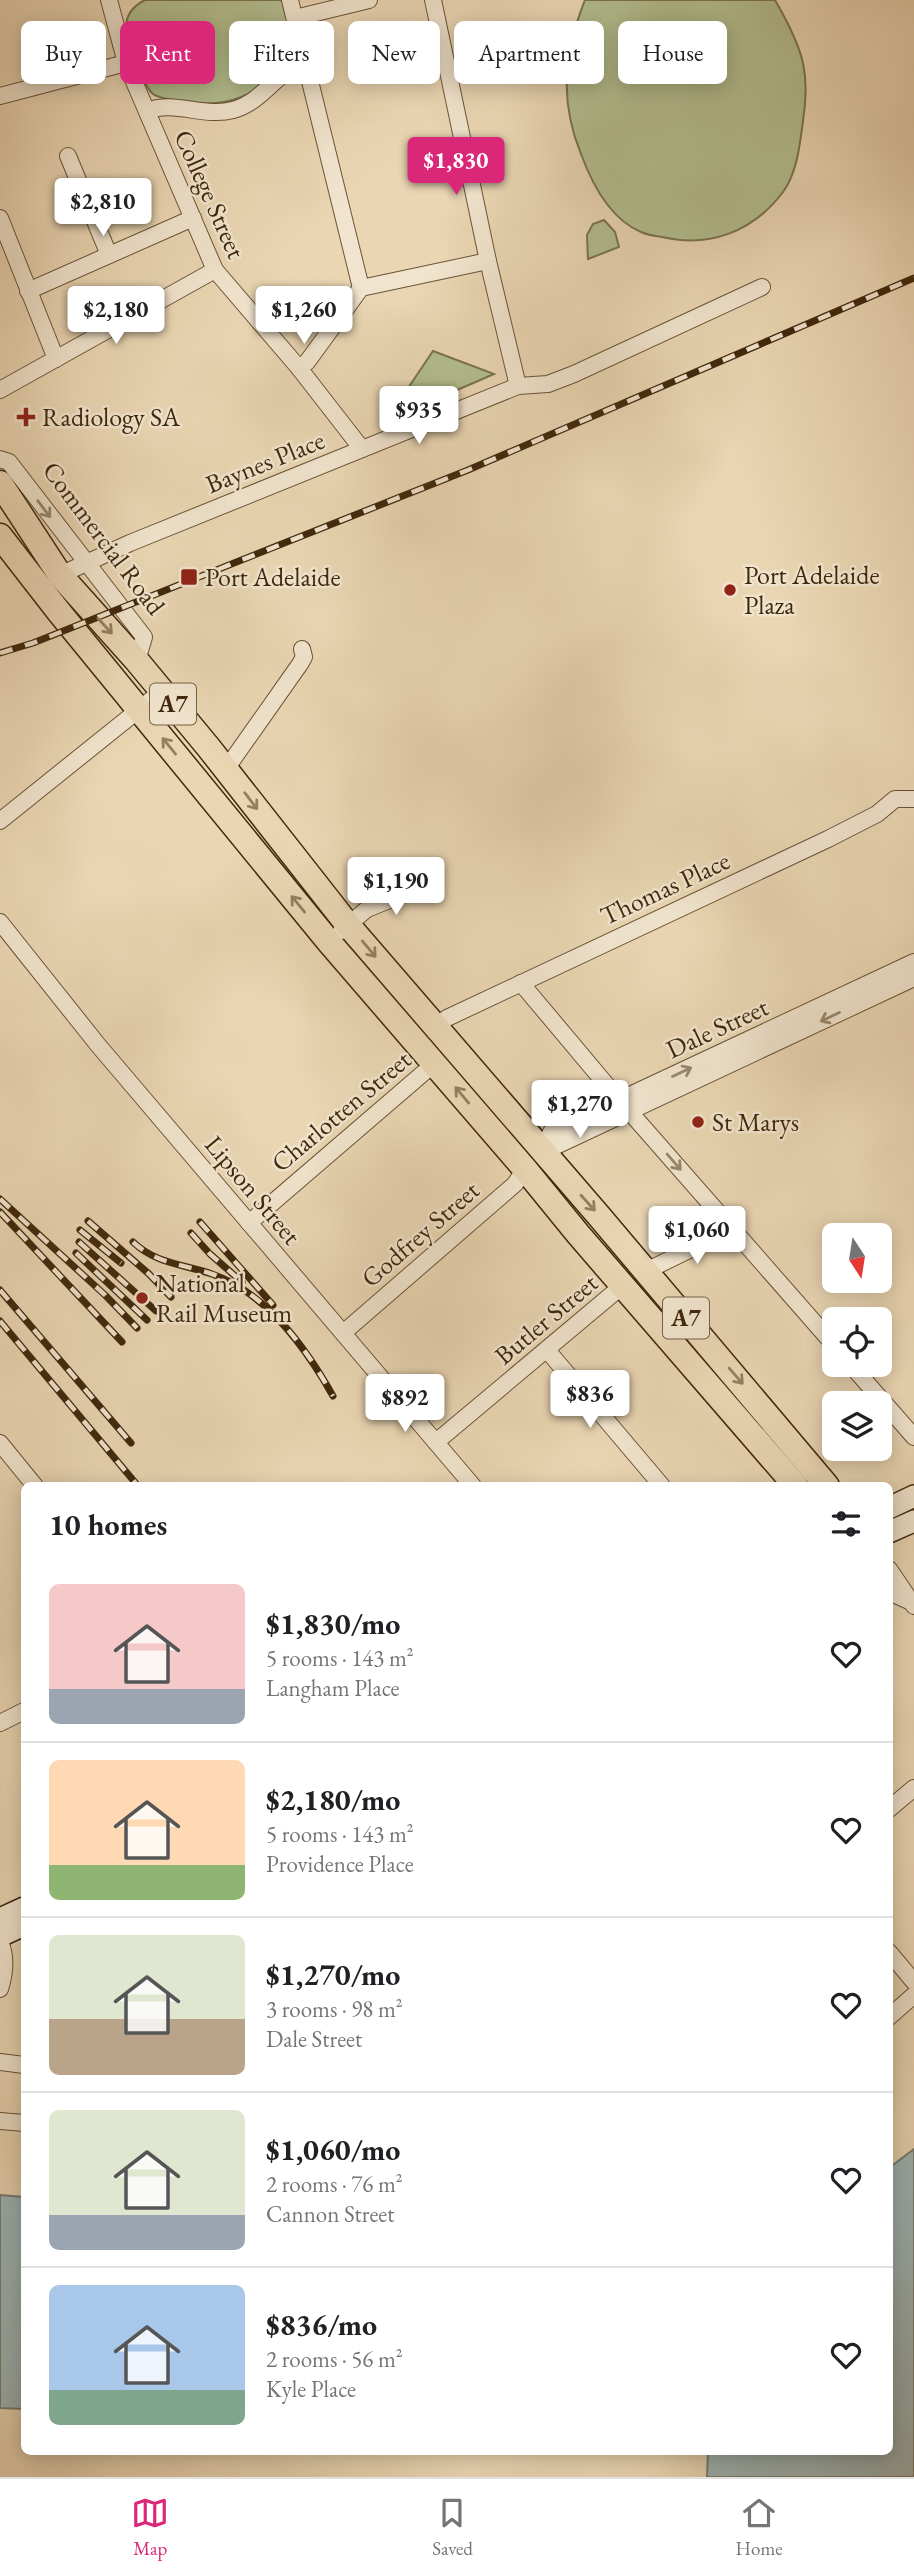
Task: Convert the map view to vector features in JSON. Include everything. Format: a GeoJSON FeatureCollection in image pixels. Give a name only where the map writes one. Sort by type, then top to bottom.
{"type":"FeatureCollection","features":[{"type":"Feature","properties":{"kind":"main road","name":"Commercial Road"},"geometry":{"type":"LineString","coordinates":[[0,483],[60,575],[138,661],[348,925],[435,1063],[646,1272],[824,1482]]}},
{"type":"Feature","properties":{"kind":"main road","name":"Commercial Road"},"geometry":{"type":"LineString","coordinates":[[0,536],[329,942],[396,1000],[435,1027],[622,1286],[793,1482]]}},
{"type":"Feature","properties":{"kind":"main road"},"geometry":{"type":"LineString","coordinates":[[18,557],[33,558],[60,575],[63,589],[59,612]]}},
{"type":"Feature","properties":{"kind":"main road"},"geometry":{"type":"LineString","coordinates":[[200,784],[210,772],[209,748]]}},
{"type":"Feature","properties":{"kind":"main road"},"geometry":{"type":"LineString","coordinates":[[893,1506],[914,1496]]}},
{"type":"Feature","properties":{"kind":"main road"},"geometry":{"type":"LineString","coordinates":[[893,1530],[914,1521]]}},
{"type":"Feature","properties":{"kind":"main road"},"geometry":{"type":"LineString","coordinates":[[0,1919],[21,1909]]}},
{"type":"Feature","properties":{"kind":"main road"},"geometry":{"type":"LineString","coordinates":[[0,1936],[21,1926]]}},
{"type":"Feature","properties":{"kind":"street"},"geometry":{"type":"LineString","coordinates":[[290,0],[296,21]]}},
{"type":"Feature","properties":{"kind":"street"},"geometry":{"type":"LineString","coordinates":[[295,18],[369,0]]}},
{"type":"Feature","properties":{"kind":"street"},"geometry":{"type":"LineString","coordinates":[[433,0],[488,261],[518,386]]}},
{"type":"Feature","properties":{"kind":"street","name":"College Street"},"geometry":{"type":"LineString","coordinates":[[115,2],[120,30]]}},
{"type":"Feature","properties":{"kind":"street"},"geometry":{"type":"LineString","coordinates":[[0,96],[120,65]]}},
{"type":"Feature","properties":{"kind":"street","name":"College Street"},"geometry":{"type":"LineString","coordinates":[[135,84],[215,270],[362,449]]}},
{"type":"Feature","properties":{"kind":"street"},"geometry":{"type":"LineString","coordinates":[[147,111],[163,107],[211,114],[234,110],[254,100],[272,84]]}},
{"type":"Feature","properties":{"kind":"street"},"geometry":{"type":"LineString","coordinates":[[311,84],[361,288]]}},
{"type":"Feature","properties":{"kind":"street"},"geometry":{"type":"LineString","coordinates":[[68,156],[109,255]]}},
{"type":"Feature","properties":{"kind":"street"},"geometry":{"type":"LineString","coordinates":[[0,218],[56,359]]}},
{"type":"Feature","properties":{"kind":"street"},"geometry":{"type":"LineString","coordinates":[[28,291],[193,218]]}},
{"type":"Feature","properties":{"kind":"street"},"geometry":{"type":"LineString","coordinates":[[299,369],[361,288],[488,261]]}},
{"type":"Feature","properties":{"kind":"street"},"geometry":{"type":"LineString","coordinates":[[0,390],[215,270]]}},
{"type":"Feature","properties":{"kind":"street","name":"Baynes Place"},"geometry":{"type":"LineString","coordinates":[[60,575],[518,386],[548,384],[574,374],[762,287]]}},
{"type":"Feature","properties":{"kind":"street","name":"Commercial Road"},"geometry":{"type":"LineString","coordinates":[[0,459],[9,462],[144,637],[138,661]]}},
{"type":"Feature","properties":{"kind":"street"},"geometry":{"type":"LineString","coordinates":[[226,769],[300,664],[302,649]]}},
{"type":"Feature","properties":{"kind":"street"},"geometry":{"type":"LineString","coordinates":[[0,821],[162,691]]}},
{"type":"Feature","properties":{"kind":"street","name":"Thomas Place"},"geometry":{"type":"LineString","coordinates":[[435,1027],[447,1018],[828,839],[877,814],[895,799],[914,799]]}},
{"type":"Feature","properties":{"kind":"street"},"geometry":{"type":"LineString","coordinates":[[329,942],[367,909],[427,885]]}},
{"type":"Feature","properties":{"kind":"street","name":"Lipson Street"},"geometry":{"type":"LineString","coordinates":[[0,922],[98,1045],[470,1482]]}},
{"type":"Feature","properties":{"kind":"street","name":"Dale Street"},"geometry":{"type":"LineString","coordinates":[[625,1106],[914,962]]}},
{"type":"Feature","properties":{"kind":"street","name":"Dale Street"},"geometry":{"type":"LineString","coordinates":[[534,1161],[551,1132],[625,1106],[914,978]]}},
{"type":"Feature","properties":{"kind":"street"},"geometry":{"type":"LineString","coordinates":[[521,983],[822,1331]]}},
{"type":"Feature","properties":{"kind":"street","name":"Charlotten Street"},"geometry":{"type":"LineString","coordinates":[[249,1223],[435,1063]]}},
{"type":"Feature","properties":{"kind":"street","name":"Godfrey Street"},"geometry":{"type":"LineString","coordinates":[[343,1333],[515,1184],[534,1161]]}},
{"type":"Feature","properties":{"kind":"street"},"geometry":{"type":"LineString","coordinates":[[646,1272],[732,1229]]}},
{"type":"Feature","properties":{"kind":"street","name":"Butler Street"},"geometry":{"type":"LineString","coordinates":[[436,1442],[622,1286]]}},
{"type":"Feature","properties":{"kind":"street"},"geometry":{"type":"LineString","coordinates":[[547,1350],[659,1482]]}},
{"type":"Feature","properties":{"kind":"street"},"geometry":{"type":"LineString","coordinates":[[862,1377],[914,1437]]}},
{"type":"Feature","properties":{"kind":"street"},"geometry":{"type":"LineString","coordinates":[[0,1443],[32,1482]]}},
{"type":"Feature","properties":{"kind":"street"},"geometry":{"type":"LineString","coordinates":[[893,1574],[912,1603]]}},
{"type":"Feature","properties":{"kind":"street"},"geometry":{"type":"LineString","coordinates":[[893,1594],[912,1603]]}},
{"type":"Feature","properties":{"kind":"street"},"geometry":{"type":"LineString","coordinates":[[0,1723],[21,1712]]}},
{"type":"Feature","properties":{"kind":"street"},"geometry":{"type":"LineString","coordinates":[[893,1806],[914,1788]]}},
{"type":"Feature","properties":{"kind":"street"},"geometry":{"type":"LineString","coordinates":[[0,1942],[5,1961],[5,1973],[0,1989]]}},
{"type":"Feature","properties":{"kind":"street"},"geometry":{"type":"LineString","coordinates":[[893,1957],[914,1982]]}},
{"type":"Feature","properties":{"kind":"street"},"geometry":{"type":"LineString","coordinates":[[893,2013],[914,1995]]}},
{"type":"Feature","properties":{"kind":"street"},"geometry":{"type":"LineString","coordinates":[[0,2062],[21,2064]]}},
{"type":"Feature","properties":{"kind":"street"},"geometry":{"type":"LineString","coordinates":[[0,2121],[21,2123]]}},
{"type":"Feature","properties":{"kind":"green space"},"geometry":{"type":"Polygon","coordinates":[[[145,0],[282,0],[288,21],[229,21],[229,84],[263,84],[242,97],[213,103],[197,103],[159,97],[153,94],[146,84],[215,84],[215,21],[127,21],[135,7],[145,0]]]}},
{"type":"Feature","properties":{"kind":"green space"},"geometry":{"type":"Polygon","coordinates":[[[585,0],[775,0],[801,55],[806,92],[795,167],[788,184],[771,206],[744,227],[729,234],[697,240],[651,235],[620,219],[611,210],[585,165],[569,115],[567,84],[604,84],[604,21],[578,20],[585,0]]]}},
{"type":"Feature","properties":{"kind":"green space"},"geometry":{"type":"Polygon","coordinates":[[[604,220],[615,232],[619,247],[588,259],[587,235],[593,224],[604,220]]]}},
{"type":"Feature","properties":{"kind":"green space"},"geometry":{"type":"Polygon","coordinates":[[[433,351],[494,374],[386,421],[433,351]]]}},
{"type":"Feature","properties":{"kind":"water"},"geometry":{"type":"Polygon","coordinates":[[[914,2149],[914,2477],[707,2477],[708,2455],[893,2455],[893,2165],[914,2149]]]}},
{"type":"Feature","properties":{"kind":"water"},"geometry":{"type":"Polygon","coordinates":[[[0,2195],[21,2197],[21,2409],[0,2408],[0,2195]]]}},
{"type":"Feature","properties":{"kind":"railway"},"geometry":{"type":"LineString","coordinates":[[0,653],[33,643],[468,470],[914,278]]}},
{"type":"Feature","properties":{"kind":"railway"},"geometry":{"type":"LineString","coordinates":[[0,1199],[137,1328]]}},
{"type":"Feature","properties":{"kind":"railway"},"geometry":{"type":"LineString","coordinates":[[0,1212],[122,1342]]}},
{"type":"Feature","properties":{"kind":"railway"},"geometry":{"type":"LineString","coordinates":[[88,1221],[149,1274],[171,1297]]}},
{"type":"Feature","properties":{"kind":"railway"},"geometry":{"type":"LineString","coordinates":[[200,1222],[273,1305]]}},
{"type":"Feature","properties":{"kind":"railway"},"geometry":{"type":"LineString","coordinates":[[80,1230],[121,1263]]}},
{"type":"Feature","properties":{"kind":"railway"},"geometry":{"type":"LineString","coordinates":[[191,1233],[242,1282]]}},
{"type":"Feature","properties":{"kind":"railway"},"geometry":{"type":"LineString","coordinates":[[79,1242],[156,1311]]}},
{"type":"Feature","properties":{"kind":"railway"},"geometry":{"type":"LineString","coordinates":[[133,1242],[151,1255],[212,1274],[250,1294],[267,1308],[297,1341],[333,1396]]}},
{"type":"Feature","properties":{"kind":"railway"},"geometry":{"type":"LineString","coordinates":[[76,1253],[147,1320]]}},
{"type":"Feature","properties":{"kind":"railway"},"geometry":{"type":"LineString","coordinates":[[0,1290],[131,1443]]}},
{"type":"Feature","properties":{"kind":"railway"},"geometry":{"type":"LineString","coordinates":[[0,1321],[135,1482]]}},
{"type":"Feature","properties":{"kind":"place","name":"Radiology SA"},"geometry":{"type":"Point","coordinates":[26,417]}},
{"type":"Feature","properties":{"kind":"place","name":"Port Adelaide"},"geometry":{"type":"Point","coordinates":[189,577]}},
{"type":"Feature","properties":{"kind":"place","name":"Port Adelaide Plaza"},"geometry":{"type":"Point","coordinates":[730,590]}},
{"type":"Feature","properties":{"kind":"place","name":"St Marys"},"geometry":{"type":"Point","coordinates":[698,1122]}},
{"type":"Feature","properties":{"kind":"place","name":"National Rail Museum"},"geometry":{"type":"Point","coordinates":[142,1298]}}]}
